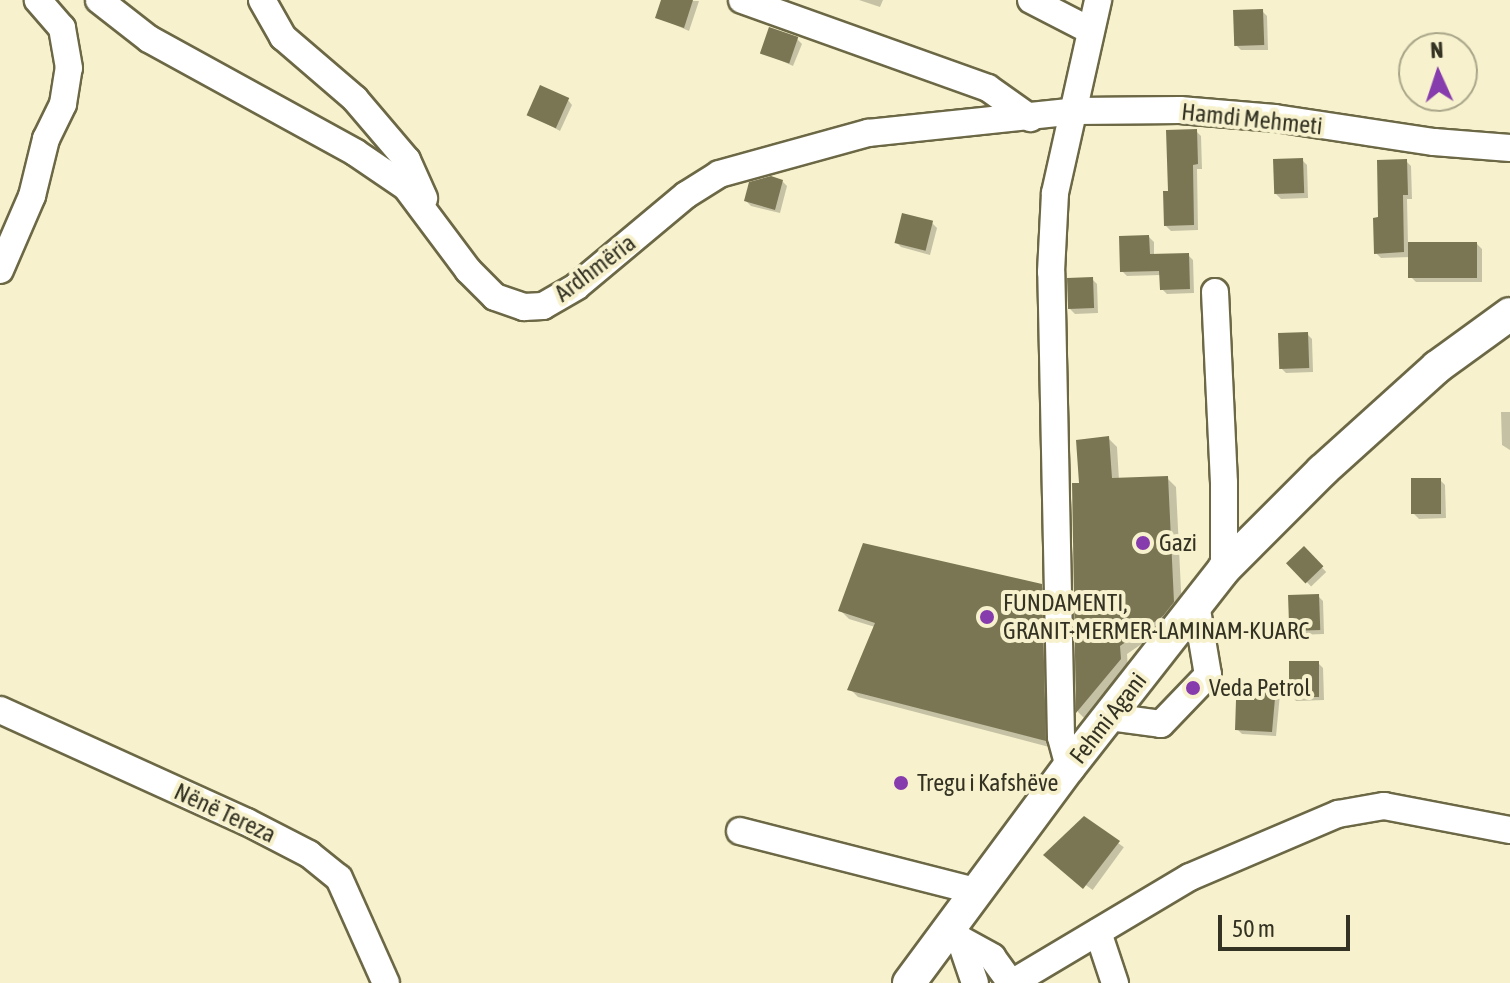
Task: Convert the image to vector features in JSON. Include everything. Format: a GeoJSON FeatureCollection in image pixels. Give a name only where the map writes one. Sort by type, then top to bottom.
{"type":"FeatureCollection","features":[{"type":"Feature","properties":{"kind":"main road","name":"Fehmi Agani"},"geometry":{"type":"LineString","coordinates":[[909,983],[955,934],[976,891],[1224,569],[1322,471],[1437,367],[1510,314]]}},
{"type":"Feature","properties":{"kind":"street"},"geometry":{"type":"LineString","coordinates":[[0,270],[32,196],[46,139],[63,104],[69,68],[62,28],[38,0]]}},
{"type":"Feature","properties":{"kind":"street","name":"Ardhmëria"},"geometry":{"type":"LineString","coordinates":[[99,0],[149,39],[203,72],[356,153],[406,187],[438,231],[495,297],[524,307],[543,306],[577,286],[686,195],[719,174],[868,133],[1076,111]]}},
{"type":"Feature","properties":{"kind":"street"},"geometry":{"type":"LineString","coordinates":[[262,0],[283,37],[355,99],[407,160],[438,231]]}},
{"type":"Feature","properties":{"kind":"street"},"geometry":{"type":"LineString","coordinates":[[742,0],[988,88],[1030,118]]}},
{"type":"Feature","properties":{"kind":"street"},"geometry":{"type":"LineString","coordinates":[[1031,0],[1089,30]]}},
{"type":"Feature","properties":{"kind":"street"},"geometry":{"type":"LineString","coordinates":[[1069,767],[1061,737],[1051,272],[1055,193],[1076,111],[1089,30],[1098,0]]}},
{"type":"Feature","properties":{"kind":"street","name":"Hamdi Mehmeti"},"geometry":{"type":"LineString","coordinates":[[1076,111],[1196,111],[1275,118],[1434,142],[1510,148]]}},
{"type":"Feature","properties":{"kind":"street"},"geometry":{"type":"LineString","coordinates":[[1215,292],[1224,483],[1224,569]]}},
{"type":"Feature","properties":{"kind":"street"},"geometry":{"type":"LineString","coordinates":[[1110,717],[1161,724],[1208,675],[1196,604]]}},
{"type":"Feature","properties":{"kind":"street","name":"Nënë Tereza"},"geometry":{"type":"LineString","coordinates":[[0,710],[247,822],[309,854],[339,878],[386,983]]}},
{"type":"Feature","properties":{"kind":"street"},"geometry":{"type":"LineString","coordinates":[[955,934],[992,957],[1011,983],[1190,877],[1359,808],[1410,808],[1510,830]]}},
{"type":"Feature","properties":{"kind":"street"},"geometry":{"type":"LineString","coordinates":[[740,831],[976,891]]}},
{"type":"Feature","properties":{"kind":"street"},"geometry":{"type":"LineString","coordinates":[[1098,932],[1115,983]]}},
{"type":"Feature","properties":{"kind":"street"},"geometry":{"type":"LineString","coordinates":[[955,934],[975,983]]}},
{"type":"Feature","properties":{"kind":"building"},"geometry":{"type":"Polygon","coordinates":[[[661,0],[693,0],[684,28],[655,18],[661,0]]]}},
{"type":"Feature","properties":{"kind":"building"},"geometry":{"type":"Polygon","coordinates":[[[1263,9],[1264,45],[1234,46],[1233,10],[1263,9]]]}},
{"type":"Feature","properties":{"kind":"building"},"geometry":{"type":"Polygon","coordinates":[[[769,27],[798,37],[789,64],[760,53],[769,27]]]}},
{"type":"Feature","properties":{"kind":"building"},"geometry":{"type":"Polygon","coordinates":[[[540,85],[569,98],[556,128],[527,115],[540,85]]]}},
{"type":"Feature","properties":{"kind":"building"},"geometry":{"type":"Polygon","coordinates":[[[1197,129],[1198,164],[1193,165],[1194,225],[1164,226],[1163,191],[1168,191],[1166,130],[1197,129]]]}},
{"type":"Feature","properties":{"kind":"building"},"geometry":{"type":"Polygon","coordinates":[[[1303,158],[1304,193],[1274,194],[1273,159],[1303,158]]]}},
{"type":"Feature","properties":{"kind":"building"},"geometry":{"type":"Polygon","coordinates":[[[1407,159],[1408,195],[1403,195],[1404,252],[1374,254],[1373,218],[1378,217],[1377,160],[1407,159]]]}},
{"type":"Feature","properties":{"kind":"building"},"geometry":{"type":"Polygon","coordinates":[[[771,176],[783,180],[775,210],[744,201],[749,182],[771,176]]]}},
{"type":"Feature","properties":{"kind":"building"},"geometry":{"type":"Polygon","coordinates":[[[902,213],[933,221],[926,251],[895,243],[902,213]]]}},
{"type":"Feature","properties":{"kind":"building"},"geometry":{"type":"Polygon","coordinates":[[[1149,235],[1150,254],[1189,253],[1190,289],[1160,290],[1159,271],[1120,272],[1119,236],[1149,235]]]}},
{"type":"Feature","properties":{"kind":"building"},"geometry":{"type":"Polygon","coordinates":[[[1408,242],[1477,242],[1477,278],[1408,278],[1408,242]]]}},
{"type":"Feature","properties":{"kind":"building"},"geometry":{"type":"Polygon","coordinates":[[[1093,277],[1094,308],[1068,309],[1067,278],[1093,277]]]}},
{"type":"Feature","properties":{"kind":"building"},"geometry":{"type":"Polygon","coordinates":[[[1308,332],[1309,368],[1279,369],[1278,333],[1308,332]]]}},
{"type":"Feature","properties":{"kind":"building"},"geometry":{"type":"Polygon","coordinates":[[[1109,436],[1112,478],[1168,476],[1174,602],[1163,616],[1120,646],[1121,659],[1076,713],[1072,483],[1079,483],[1076,440],[1109,436]]]}},
{"type":"Feature","properties":{"kind":"building"},"geometry":{"type":"Polygon","coordinates":[[[1411,478],[1441,478],[1441,514],[1411,514],[1411,478]]]}},
{"type":"Feature","properties":{"kind":"building","name":"FUNDAMENTI, GRANIT-MERMER-LAMINAM-KUARC"},"geometry":{"type":"Polygon","coordinates":[[[863,543],[1042,584],[1046,741],[847,690],[875,623],[838,611],[863,543]]]}},
{"type":"Feature","properties":{"kind":"building"},"geometry":{"type":"Polygon","coordinates":[[[1304,546],[1323,566],[1305,584],[1286,563],[1304,546]]]}},
{"type":"Feature","properties":{"kind":"building"},"geometry":{"type":"Polygon","coordinates":[[[1319,594],[1320,630],[1289,631],[1288,595],[1319,594]]]}},
{"type":"Feature","properties":{"kind":"building"},"geometry":{"type":"Polygon","coordinates":[[[1289,661],[1319,661],[1319,697],[1289,697],[1289,661]]]}},
{"type":"Feature","properties":{"kind":"building"},"geometry":{"type":"Polygon","coordinates":[[[1255,687],[1276,687],[1272,732],[1235,730],[1236,700],[1254,700],[1255,687]]]}},
{"type":"Feature","properties":{"kind":"building"},"geometry":{"type":"Polygon","coordinates":[[[1084,816],[1120,841],[1083,889],[1043,855],[1084,816]]]}},
{"type":"Feature","properties":{"kind":"place","name":"Gazi"},"geometry":{"type":"Point","coordinates":[1143,543]}},
{"type":"Feature","properties":{"kind":"place","name":"FUNDAMENTI, GRANIT-MERMER-LAMINAM-KUARC"},"geometry":{"type":"Point","coordinates":[987,617]}},
{"type":"Feature","properties":{"kind":"place","name":"Veda Petrol"},"geometry":{"type":"Point","coordinates":[1193,688]}},
{"type":"Feature","properties":{"kind":"place","name":"Tregu i Kafshëve"},"geometry":{"type":"Point","coordinates":[901,783]}}]}
